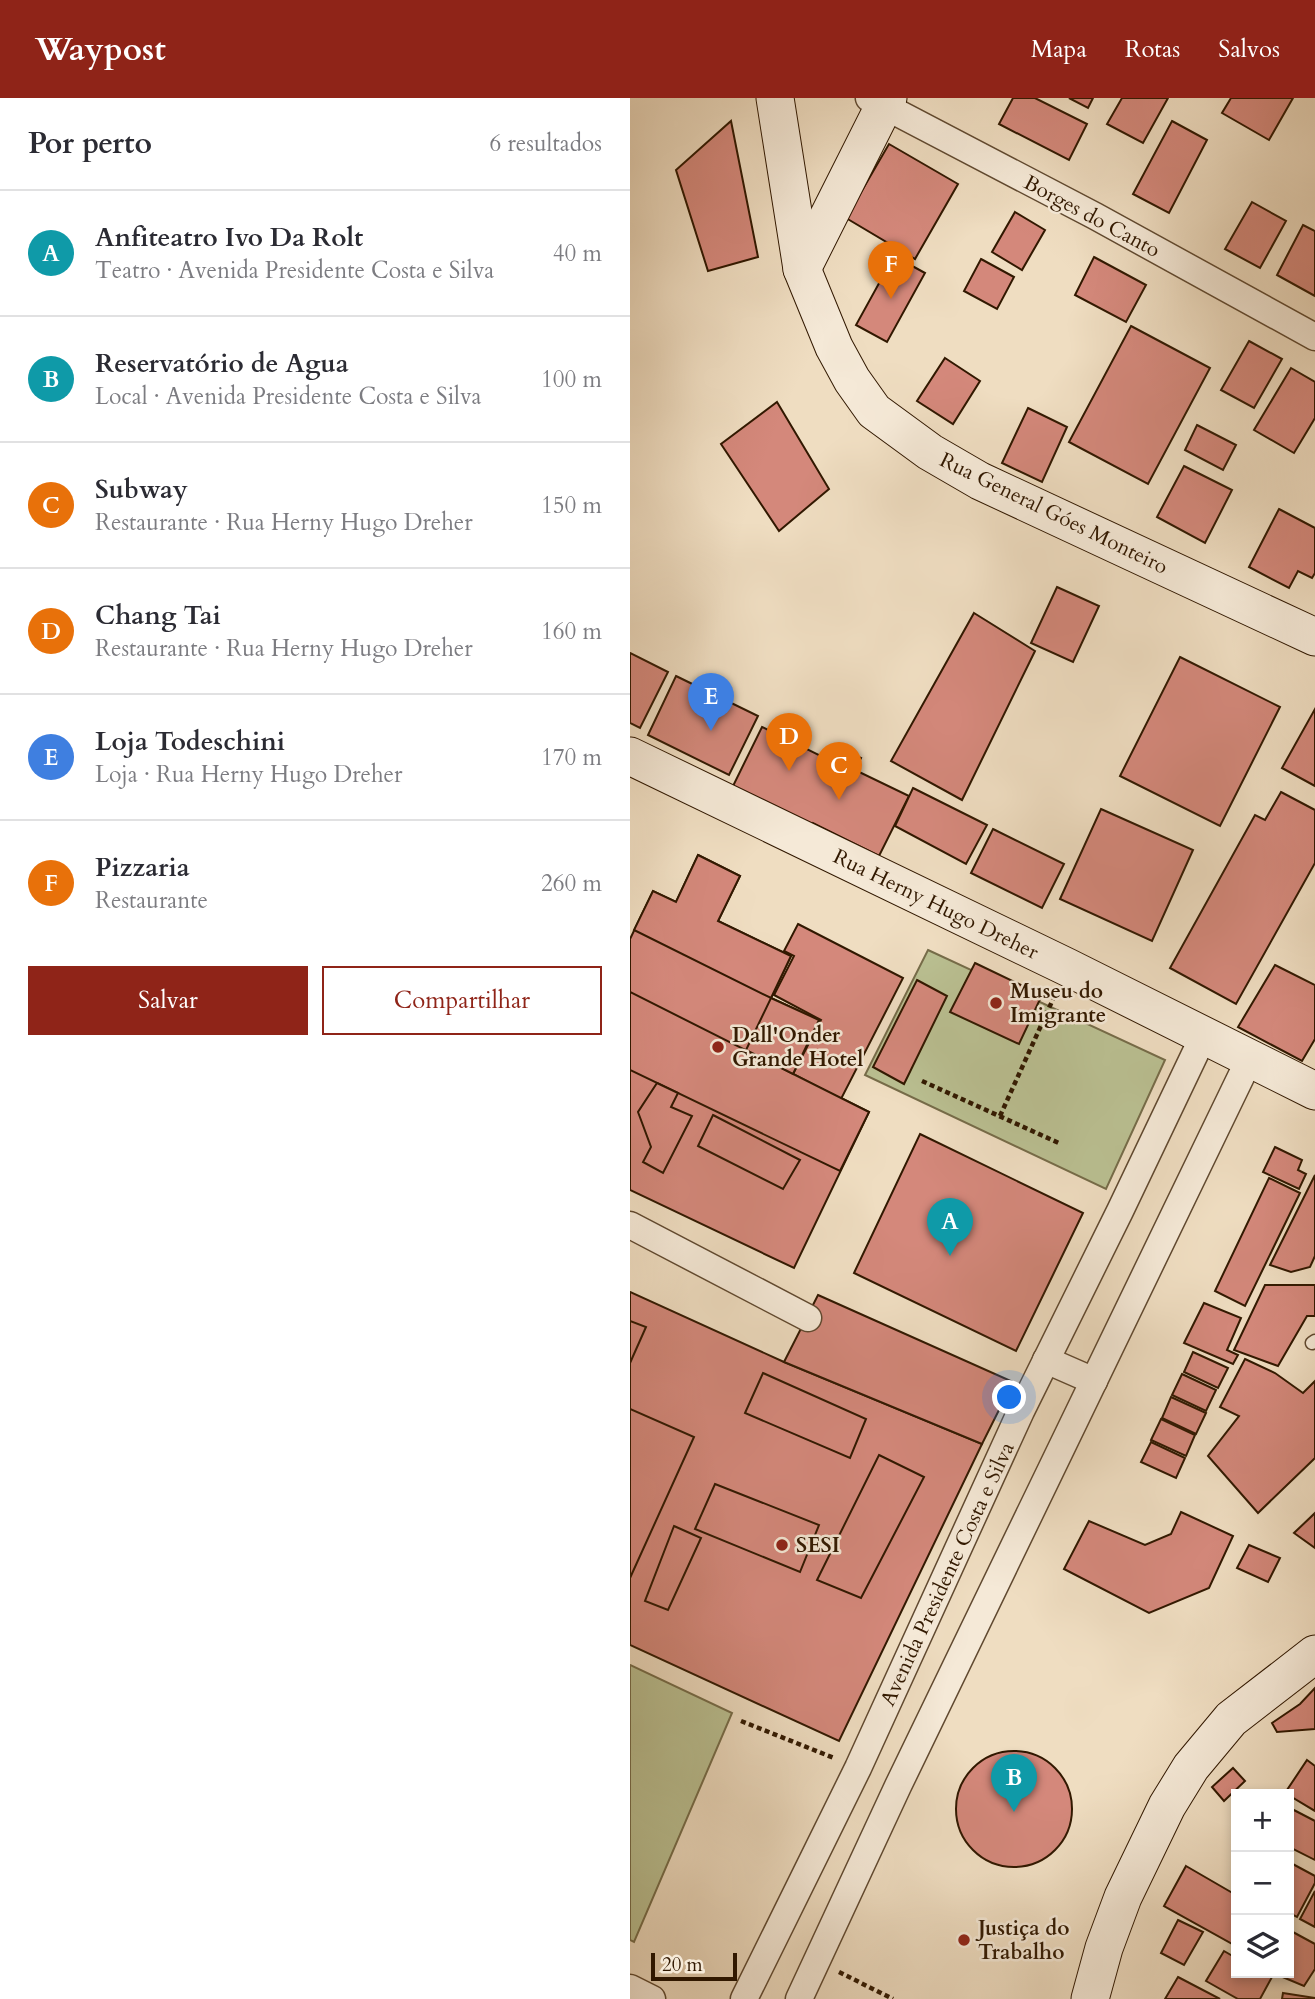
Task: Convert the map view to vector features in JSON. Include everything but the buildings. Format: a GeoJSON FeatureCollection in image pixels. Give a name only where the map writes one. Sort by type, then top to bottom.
{"type":"FeatureCollection","features":[{"type":"Feature","properties":{"kind":"main road","name":"Rua General Góes Monteiro"},"geometry":{"type":"LineString","coordinates":[[775,98],[802,269],[834,348],[874,411],[930,452],[980,481],[1315,637]]}},
{"type":"Feature","properties":{"kind":"main road"},"geometry":{"type":"LineString","coordinates":[[802,269],[880,101]]}},
{"type":"Feature","properties":{"kind":"main road","name":"Rua Herny Hugo Dreher"},"geometry":{"type":"LineString","coordinates":[[630,757],[1067,967],[1315,1091]]}},
{"type":"Feature","properties":{"kind":"main road"},"geometry":{"type":"LineString","coordinates":[[1090,1999],[1104,1948],[1123,1897],[1167,1806],[1192,1767],[1231,1719],[1315,1654]]}},
{"type":"Feature","properties":{"kind":"street","name":"Borges do Canto"},"geometry":{"type":"LineString","coordinates":[[880,101],[1315,337]]}},
{"type":"Feature","properties":{"kind":"street","name":"Avenida Presidente Costa e Silva"},"geometry":{"type":"LineString","coordinates":[[744,1999],[858,1768],[1016,1423],[1204,1035]]}},
{"type":"Feature","properties":{"kind":"street"},"geometry":{"type":"LineString","coordinates":[[799,1999],[898,1786],[1250,1058]]}},
{"type":"Feature","properties":{"kind":"street"},"geometry":{"type":"LineString","coordinates":[[630,1224],[808,1318]]}},
{"type":"Feature","properties":{"kind":"street"},"geometry":{"type":"LineString","coordinates":[[1046,1360],[1094,1381]]}},
{"type":"Feature","properties":{"kind":"street"},"geometry":{"type":"LineString","coordinates":[[858,1768],[898,1786]]}},
{"type":"Feature","properties":{"kind":"street"},"geometry":{"type":"LineString","coordinates":[[630,1988],[652,1999]]}},
{"type":"Feature","properties":{"kind":"path"},"geometry":{"type":"LineString","coordinates":[[1000,1116],[1067,967]]}},
{"type":"Feature","properties":{"kind":"path"},"geometry":{"type":"LineString","coordinates":[[922,1081],[1061,1144]]}},
{"type":"Feature","properties":{"kind":"path"},"geometry":{"type":"LineString","coordinates":[[741,1721],[858,1768]]}},
{"type":"Feature","properties":{"kind":"path"},"geometry":{"type":"LineString","coordinates":[[816,1961],[893,1999]]}},
{"type":"Feature","properties":{"kind":"green space"},"geometry":{"type":"Polygon","coordinates":[[[928,950],[1165,1060],[1106,1189],[865,1075],[928,950]]]}},
{"type":"Feature","properties":{"kind":"green space"},"geometry":{"type":"Polygon","coordinates":[[[630,1665],[732,1713],[634,1942],[630,1940],[630,1665]]]}},
{"type":"Feature","properties":{"kind":"place","name":"Pizzaria"},"geometry":{"type":"Point","coordinates":[891,299]}},
{"type":"Feature","properties":{"kind":"place","name":"Loja Todeschini"},"geometry":{"type":"Point","coordinates":[711,731]}},
{"type":"Feature","properties":{"kind":"place","name":"Chang Tai"},"geometry":{"type":"Point","coordinates":[789,771]}},
{"type":"Feature","properties":{"kind":"place","name":"Subway"},"geometry":{"type":"Point","coordinates":[839,800]}},
{"type":"Feature","properties":{"kind":"place","name":"Museu do Imigrante"},"geometry":{"type":"Point","coordinates":[996,1003]}},
{"type":"Feature","properties":{"kind":"place","name":"Dall'Onder Grande Hotel"},"geometry":{"type":"Point","coordinates":[718,1047]}},
{"type":"Feature","properties":{"kind":"place","name":"Anfiteatro Ivo Da Rolt"},"geometry":{"type":"Point","coordinates":[950,1256]}},
{"type":"Feature","properties":{"kind":"place","name":"SESI"},"geometry":{"type":"Point","coordinates":[782,1545]}},
{"type":"Feature","properties":{"kind":"place","name":"Reservatório de Agua"},"geometry":{"type":"Point","coordinates":[1014,1812]}},
{"type":"Feature","properties":{"kind":"place","name":"Justiça do Trabalho"},"geometry":{"type":"Point","coordinates":[964,1940]}}]}
